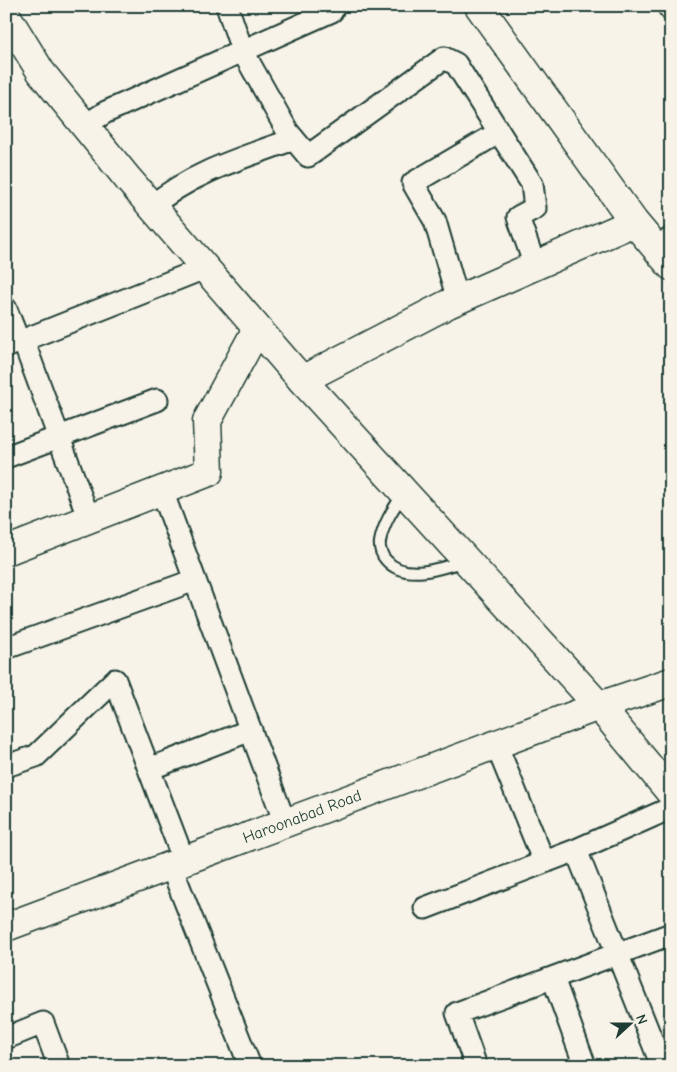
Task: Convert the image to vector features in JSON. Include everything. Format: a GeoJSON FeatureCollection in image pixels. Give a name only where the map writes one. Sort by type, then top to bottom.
{"type":"FeatureCollection","features":[{"type":"Feature","properties":{"kind":"main road"},"geometry":{"type":"LineString","coordinates":[[487,9],[634,222],[666,251]]}},
{"type":"Feature","properties":{"kind":"main road"},"geometry":{"type":"LineString","coordinates":[[6,15],[41,72]]}},
{"type":"Feature","properties":{"kind":"main road"},"geometry":{"type":"LineString","coordinates":[[6,37],[41,72],[84,126],[257,329],[599,706],[671,793]]}},
{"type":"Feature","properties":{"kind":"main road"},"geometry":{"type":"LineString","coordinates":[[302,380],[458,300],[634,222]]}},
{"type":"Feature","properties":{"kind":"main road"},"geometry":{"type":"LineString","coordinates":[[6,551],[209,472],[207,421],[257,329]]}},
{"type":"Feature","properties":{"kind":"main road","name":"Haroonabad Road"},"geometry":{"type":"LineString","coordinates":[[6,927],[599,706],[671,682]]}},
{"type":"Feature","properties":{"kind":"street"},"geometry":{"type":"LineString","coordinates":[[227,6],[242,50],[294,138],[308,156],[444,58],[456,64],[532,184],[535,208],[518,217],[535,266]]}},
{"type":"Feature","properties":{"kind":"street"},"geometry":{"type":"LineString","coordinates":[[84,126],[106,112],[332,11],[330,6]]}},
{"type":"Feature","properties":{"kind":"street"},"geometry":{"type":"LineString","coordinates":[[668,6],[671,10]]}},
{"type":"Feature","properties":{"kind":"street"},"geometry":{"type":"LineString","coordinates":[[458,300],[435,221],[413,183],[498,133]]}},
{"type":"Feature","properties":{"kind":"street"},"geometry":{"type":"LineString","coordinates":[[152,206],[168,193],[216,168],[294,138]]}},
{"type":"Feature","properties":{"kind":"street"},"geometry":{"type":"LineString","coordinates":[[16,343],[205,268]]}},
{"type":"Feature","properties":{"kind":"street"},"geometry":{"type":"LineString","coordinates":[[6,310],[16,343],[59,438],[89,519]]}},
{"type":"Feature","properties":{"kind":"street"},"geometry":{"type":"LineString","coordinates":[[6,457],[157,400]]}},
{"type":"Feature","properties":{"kind":"street"},"geometry":{"type":"LineString","coordinates":[[162,491],[285,823]]}},
{"type":"Feature","properties":{"kind":"street"},"geometry":{"type":"LineString","coordinates":[[6,648],[195,580]]}},
{"type":"Feature","properties":{"kind":"street"},"geometry":{"type":"LineString","coordinates":[[6,766],[36,756],[115,680],[149,768],[178,863],[250,1066]]}},
{"type":"Feature","properties":{"kind":"street"},"geometry":{"type":"LineString","coordinates":[[149,768],[251,730]]}},
{"type":"Feature","properties":{"kind":"street"},"geometry":{"type":"LineString","coordinates":[[496,744],[544,862]]}},
{"type":"Feature","properties":{"kind":"street"},"geometry":{"type":"LineString","coordinates":[[425,908],[576,850],[671,808]]}},
{"type":"Feature","properties":{"kind":"street"},"geometry":{"type":"LineString","coordinates":[[576,850],[662,1066]]}},
{"type":"Feature","properties":{"kind":"street"},"geometry":{"type":"LineString","coordinates":[[476,1066],[457,1013],[671,934]]}},
{"type":"Feature","properties":{"kind":"street"},"geometry":{"type":"LineString","coordinates":[[553,978],[585,1066]]}},
{"type":"Feature","properties":{"kind":"street"},"geometry":{"type":"LineString","coordinates":[[6,1038],[43,1023],[59,1066]]}},
{"type":"Feature","properties":{"kind":"lane"},"geometry":{"type":"LineString","coordinates":[[404,492],[383,528],[380,545],[384,558],[394,568],[405,572],[427,570],[466,560]]}}]}
